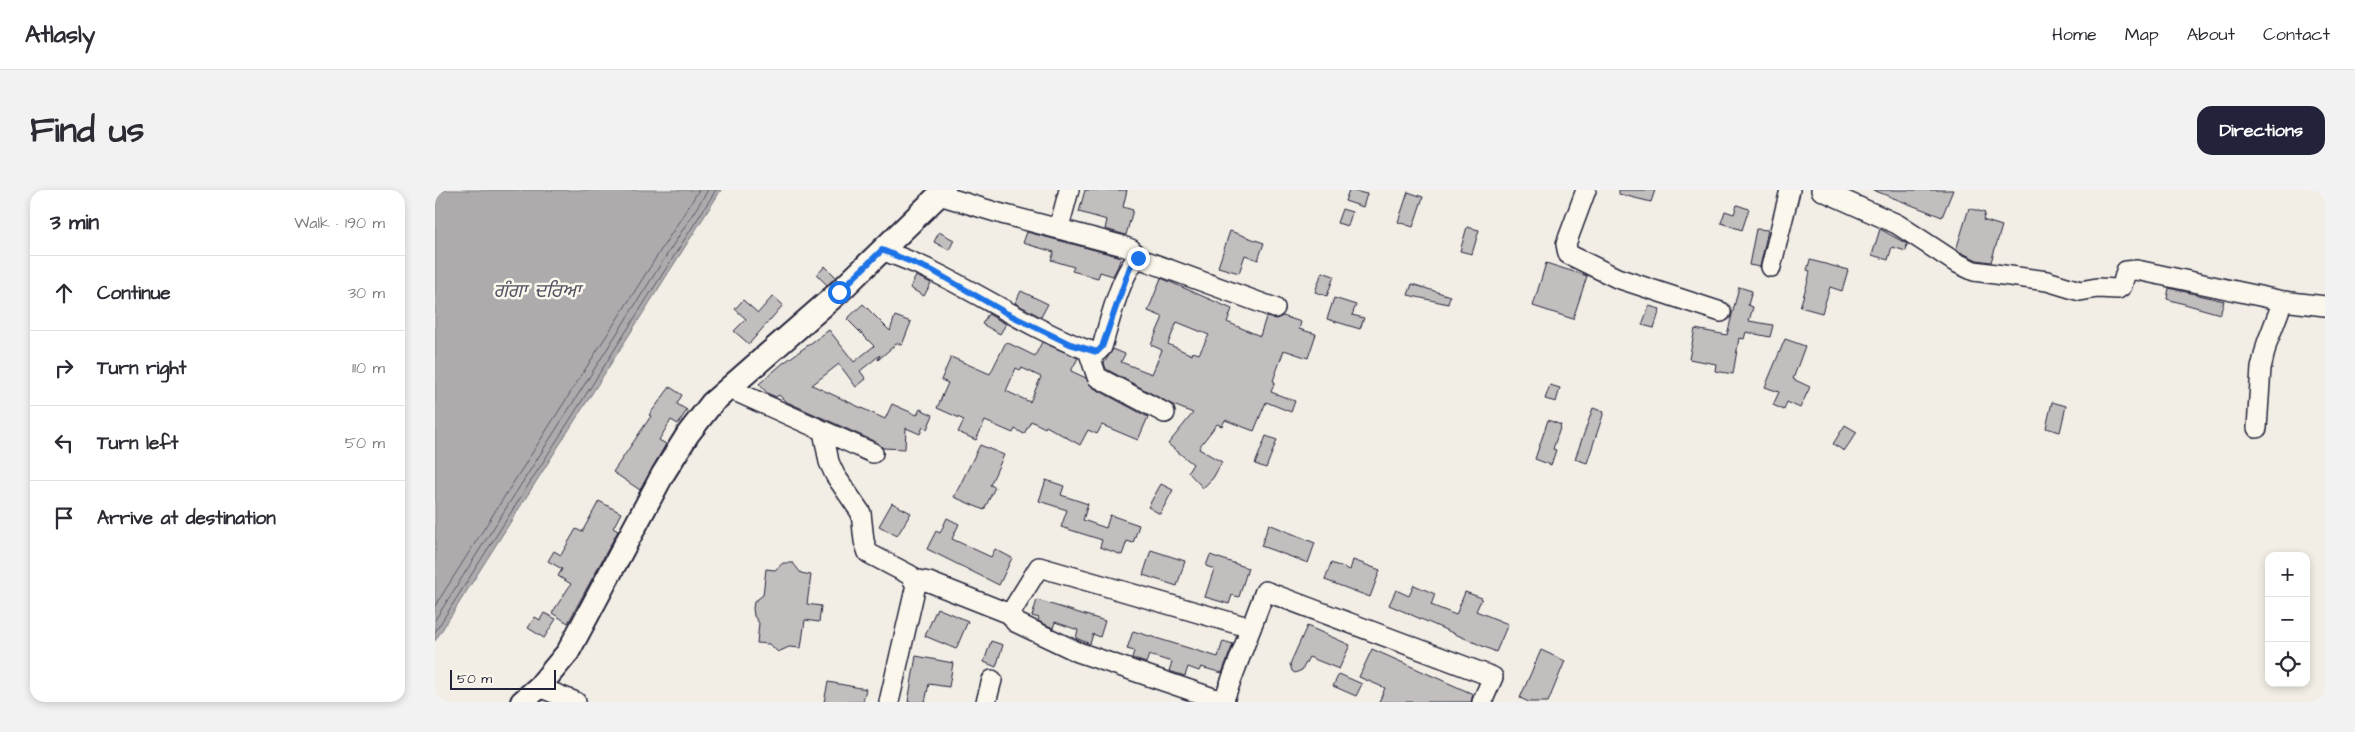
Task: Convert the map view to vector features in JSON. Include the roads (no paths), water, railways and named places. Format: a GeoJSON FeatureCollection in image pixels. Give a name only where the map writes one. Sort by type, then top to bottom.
{"type":"FeatureCollection","features":[{"type":"Feature","properties":{"kind":"main road"},"geometry":{"type":"LineString","coordinates":[[522,702],[539,687],[568,652],[663,474],[683,442],[712,403],[839,292],[942,193]]}},
{"type":"Feature","properties":{"kind":"street"},"geometry":{"type":"LineString","coordinates":[[1059,227],[1069,190]]}},
{"type":"Feature","properties":{"kind":"street"},"geometry":{"type":"LineString","coordinates":[[1586,190],[1566,244],[1569,254],[1617,278],[1721,312]]}},
{"type":"Feature","properties":{"kind":"street"},"geometry":{"type":"LineString","coordinates":[[1771,267],[1775,242],[1789,190]]}},
{"type":"Feature","properties":{"kind":"street"},"geometry":{"type":"LineString","coordinates":[[1821,190],[1897,224],[1955,262],[1974,270],[2040,280],[2080,292],[2097,288],[2118,289],[2122,286],[2126,271],[2137,270],[2283,301],[2325,306]]}},
{"type":"Feature","properties":{"kind":"street"},"geometry":{"type":"LineString","coordinates":[[942,193],[1002,214],[1120,244],[1131,249],[1138,258],[1275,308]]}},
{"type":"Feature","properties":{"kind":"street"},"geometry":{"type":"LineString","coordinates":[[882,250],[933,271],[1008,314],[1070,344],[1097,352],[1102,347],[1121,288],[1130,267],[1138,258]]}},
{"type":"Feature","properties":{"kind":"street"},"geometry":{"type":"LineString","coordinates":[[2257,428],[2258,387],[2262,362],[2283,301]]}},
{"type":"Feature","properties":{"kind":"street"},"geometry":{"type":"LineString","coordinates":[[1088,350],[1097,377],[1165,413]]}},
{"type":"Feature","properties":{"kind":"street"},"geometry":{"type":"LineString","coordinates":[[728,388],[873,453]]}},
{"type":"Feature","properties":{"kind":"street"},"geometry":{"type":"LineString","coordinates":[[823,431],[829,462],[835,475],[861,513],[864,542],[868,553],[914,579],[929,582],[1009,614],[1015,622],[1078,652],[1223,702],[1265,591],[1493,677],[1482,702]]}},
{"type":"Feature","properties":{"kind":"street"},"geometry":{"type":"LineString","coordinates":[[1009,614],[1039,567],[1251,628]]}},
{"type":"Feature","properties":{"kind":"street"},"geometry":{"type":"LineString","coordinates":[[889,702],[916,591],[914,579]]}},
{"type":"Feature","properties":{"kind":"street"},"geometry":{"type":"LineString","coordinates":[[986,702],[992,680]]}},
{"type":"Feature","properties":{"kind":"street"},"geometry":{"type":"LineString","coordinates":[[539,687],[577,702]]}},
{"type":"Feature","properties":{"kind":"water","name":"ਗੰਗਾ ਦਰਿਆ"},"geometry":{"type":"Polygon","coordinates":[[[435,190],[721,190],[435,641],[435,190]]]}}]}
